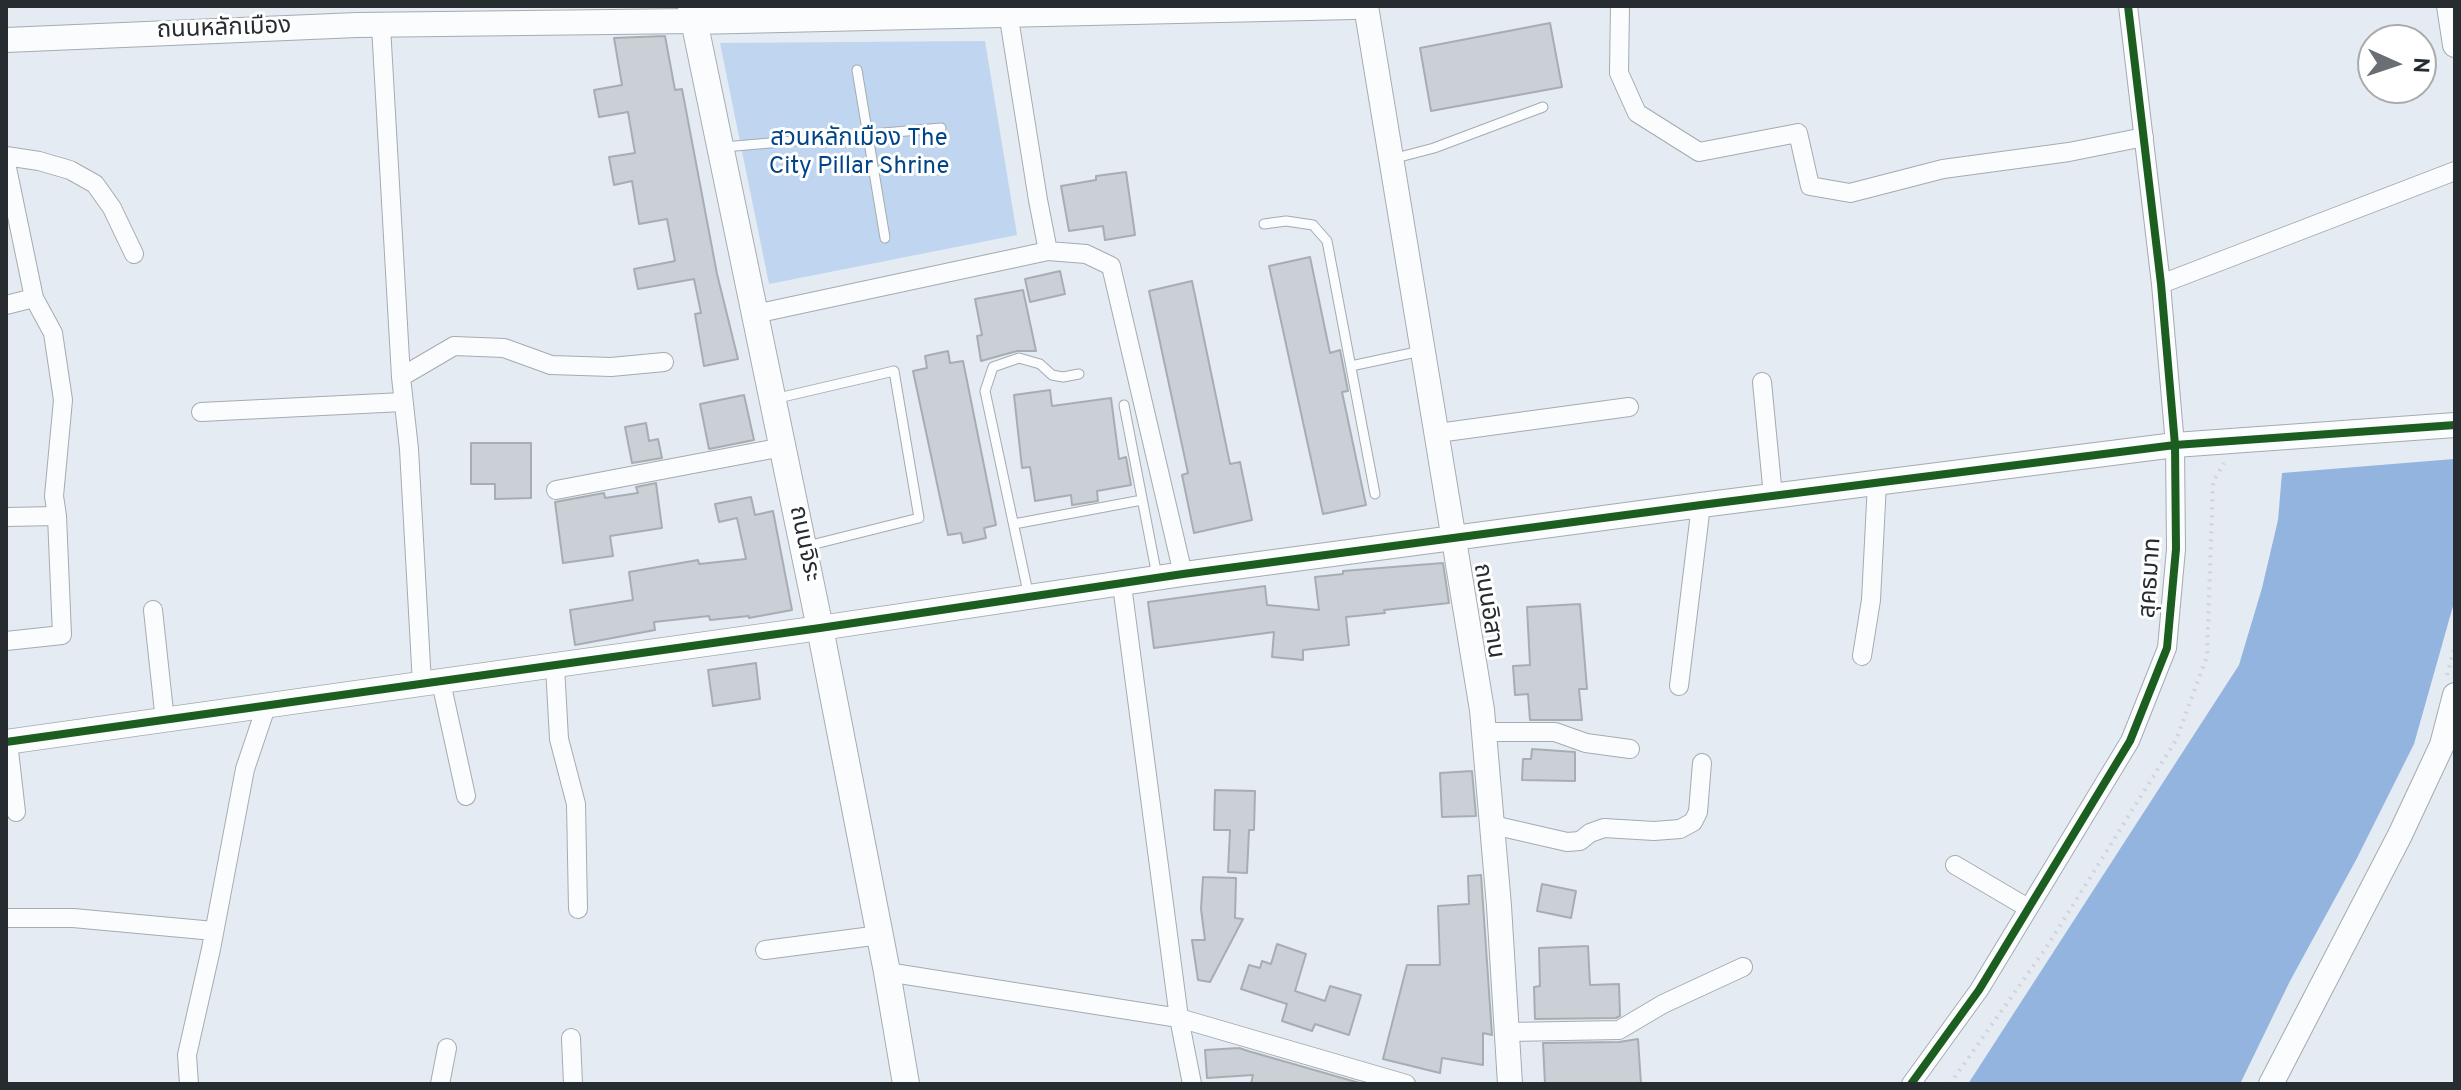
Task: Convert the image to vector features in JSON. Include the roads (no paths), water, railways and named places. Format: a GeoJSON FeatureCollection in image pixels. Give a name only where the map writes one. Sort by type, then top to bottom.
{"type":"FeatureCollection","features":[{"type":"Feature","properties":{"kind":"main road","name":"ถนนหลักเมือง"},"geometry":{"type":"LineString","coordinates":[[692,13],[1353,6]]}},
{"type":"Feature","properties":{"kind":"main road","name":"ถนนจิระ"},"geometry":{"type":"LineString","coordinates":[[692,13],[820,628],[906,1084]]}},
{"type":"Feature","properties":{"kind":"street","name":"ถนนอิสาน"},"geometry":{"type":"LineString","coordinates":[[1366,6],[1456,538],[1485,732],[1510,1084]]}},
{"type":"Feature","properties":{"kind":"street"},"geometry":{"type":"LineString","coordinates":[[1620,6],[1619,73],[1637,113],[1699,152],[1798,133],[1810,186],[1850,193],[1943,169],[2069,152],[2144,137]]}},
{"type":"Feature","properties":{"kind":"street","name":"สุคธมาท"},"geometry":{"type":"LineString","coordinates":[[1911,1084],[1979,990],[2130,741],[2167,648],[2176,549],[2175,445],[2161,284],[2128,6]]}},
{"type":"Feature","properties":{"kind":"street"},"geometry":{"type":"LineString","coordinates":[[2449,6],[2455,45]]}},
{"type":"Feature","properties":{"kind":"street"},"geometry":{"type":"LineString","coordinates":[[1007,10],[1048,251]]}},
{"type":"Feature","properties":{"kind":"street","name":"ถนนหลักเมือง"},"geometry":{"type":"LineString","coordinates":[[6,40],[692,13]]}},
{"type":"Feature","properties":{"kind":"street"},"geometry":{"type":"LineString","coordinates":[[381,26],[401,377],[431,683],[466,796]]}},
{"type":"Feature","properties":{"kind":"street"},"geometry":{"type":"LineString","coordinates":[[6,156],[70,170],[95,184],[112,208],[134,254]]}},
{"type":"Feature","properties":{"kind":"street"},"geometry":{"type":"LineString","coordinates":[[6,163],[34,298],[53,333],[63,400],[54,496],[62,635],[6,641]]}},
{"type":"Feature","properties":{"kind":"street"},"geometry":{"type":"LineString","coordinates":[[2161,284],[2455,171]]}},
{"type":"Feature","properties":{"kind":"street"},"geometry":{"type":"LineString","coordinates":[[755,314],[1048,251],[1086,254],[1111,266],[1183,574]]}},
{"type":"Feature","properties":{"kind":"street"},"geometry":{"type":"LineString","coordinates":[[6,305],[34,298]]}},
{"type":"Feature","properties":{"kind":"street"},"geometry":{"type":"LineString","coordinates":[[401,377],[454,346],[504,348],[551,365],[611,367],[664,362]]}},
{"type":"Feature","properties":{"kind":"street"},"geometry":{"type":"LineString","coordinates":[[1762,382],[1773,496]]}},
{"type":"Feature","properties":{"kind":"street"},"geometry":{"type":"LineString","coordinates":[[201,412],[403,402]]}},
{"type":"Feature","properties":{"kind":"street"},"geometry":{"type":"LineString","coordinates":[[1438,433],[1629,407]]}},
{"type":"Feature","properties":{"kind":"street"},"geometry":{"type":"LineString","coordinates":[[16,812],[7,742],[1183,574],[1701,505],[2175,445],[2455,425]]}},
{"type":"Feature","properties":{"kind":"street"},"geometry":{"type":"LineString","coordinates":[[556,490],[783,447]]}},
{"type":"Feature","properties":{"kind":"street"},"geometry":{"type":"LineString","coordinates":[[1862,656],[1871,600],[1877,483]]}},
{"type":"Feature","properties":{"kind":"street"},"geometry":{"type":"LineString","coordinates":[[1679,686],[1701,505]]}},
{"type":"Feature","properties":{"kind":"street"},"geometry":{"type":"LineString","coordinates":[[6,517],[57,516]]}},
{"type":"Feature","properties":{"kind":"street"},"geometry":{"type":"LineString","coordinates":[[1122,585],[1179,1018],[1192,1084]]}},
{"type":"Feature","properties":{"kind":"street"},"geometry":{"type":"LineString","coordinates":[[153,610],[165,721]]}},
{"type":"Feature","properties":{"kind":"street"},"geometry":{"type":"LineString","coordinates":[[555,666],[559,739],[576,804],[578,909]]}},
{"type":"Feature","properties":{"kind":"street"},"geometry":{"type":"LineString","coordinates":[[2271,1084],[2400,835],[2442,745],[2455,695]]}},
{"type":"Feature","properties":{"kind":"street"},"geometry":{"type":"LineString","coordinates":[[189,1084],[187,1055],[245,769],[266,707]]}},
{"type":"Feature","properties":{"kind":"street"},"geometry":{"type":"LineString","coordinates":[[1485,732],[1555,732],[1586,743],[1630,749]]}},
{"type":"Feature","properties":{"kind":"street"},"geometry":{"type":"LineString","coordinates":[[1493,825],[1567,842],[1580,841],[1604,828],[1680,829],[1693,822],[1698,812],[1702,763]]}},
{"type":"Feature","properties":{"kind":"street"},"geometry":{"type":"LineString","coordinates":[[1955,865],[2028,908]]}},
{"type":"Feature","properties":{"kind":"street"},"geometry":{"type":"LineString","coordinates":[[6,918],[73,918],[214,931]]}},
{"type":"Feature","properties":{"kind":"street"},"geometry":{"type":"LineString","coordinates":[[765,950],[880,935]]}},
{"type":"Feature","properties":{"kind":"street"},"geometry":{"type":"LineString","coordinates":[[1508,1032],[1619,1030],[1663,1004],[1743,967]]}},
{"type":"Feature","properties":{"kind":"street"},"geometry":{"type":"LineString","coordinates":[[887,972],[1179,1018],[1406,1084]]}},
{"type":"Feature","properties":{"kind":"street"},"geometry":{"type":"LineString","coordinates":[[571,1038],[573,1084]]}},
{"type":"Feature","properties":{"kind":"street"},"geometry":{"type":"LineString","coordinates":[[440,1084],[447,1048]]}},
{"type":"Feature","properties":{"kind":"lane"},"geometry":{"type":"LineString","coordinates":[[857,70],[885,238]]}},
{"type":"Feature","properties":{"kind":"lane"},"geometry":{"type":"LineString","coordinates":[[1392,159],[1434,148],[1543,107]]}},
{"type":"Feature","properties":{"kind":"lane"},"geometry":{"type":"LineString","coordinates":[[720,148],[941,128]]}},
{"type":"Feature","properties":{"kind":"lane"},"geometry":{"type":"LineString","coordinates":[[1264,224],[1286,221],[1313,225],[1327,241],[1375,494]]}},
{"type":"Feature","properties":{"kind":"lane"},"geometry":{"type":"LineString","coordinates":[[1351,366],[1424,351]]}},
{"type":"Feature","properties":{"kind":"lane"},"geometry":{"type":"LineString","coordinates":[[1029,597],[985,391],[993,367],[1019,358],[1040,364],[1052,375],[1063,377],[1079,374]]}},
{"type":"Feature","properties":{"kind":"lane"},"geometry":{"type":"LineString","coordinates":[[774,399],[894,371],[919,518],[803,546]]}},
{"type":"Feature","properties":{"kind":"lane"},"geometry":{"type":"LineString","coordinates":[[1124,405],[1158,579]]}},
{"type":"Feature","properties":{"kind":"lane"},"geometry":{"type":"LineString","coordinates":[[1014,524],[1142,500]]}},
{"type":"Feature","properties":{"kind":"park label","name":"สวนหลักเมือง The City Pillar Shrine"},"geometry":{"type":"Point","coordinates":[859,154]}}]}
